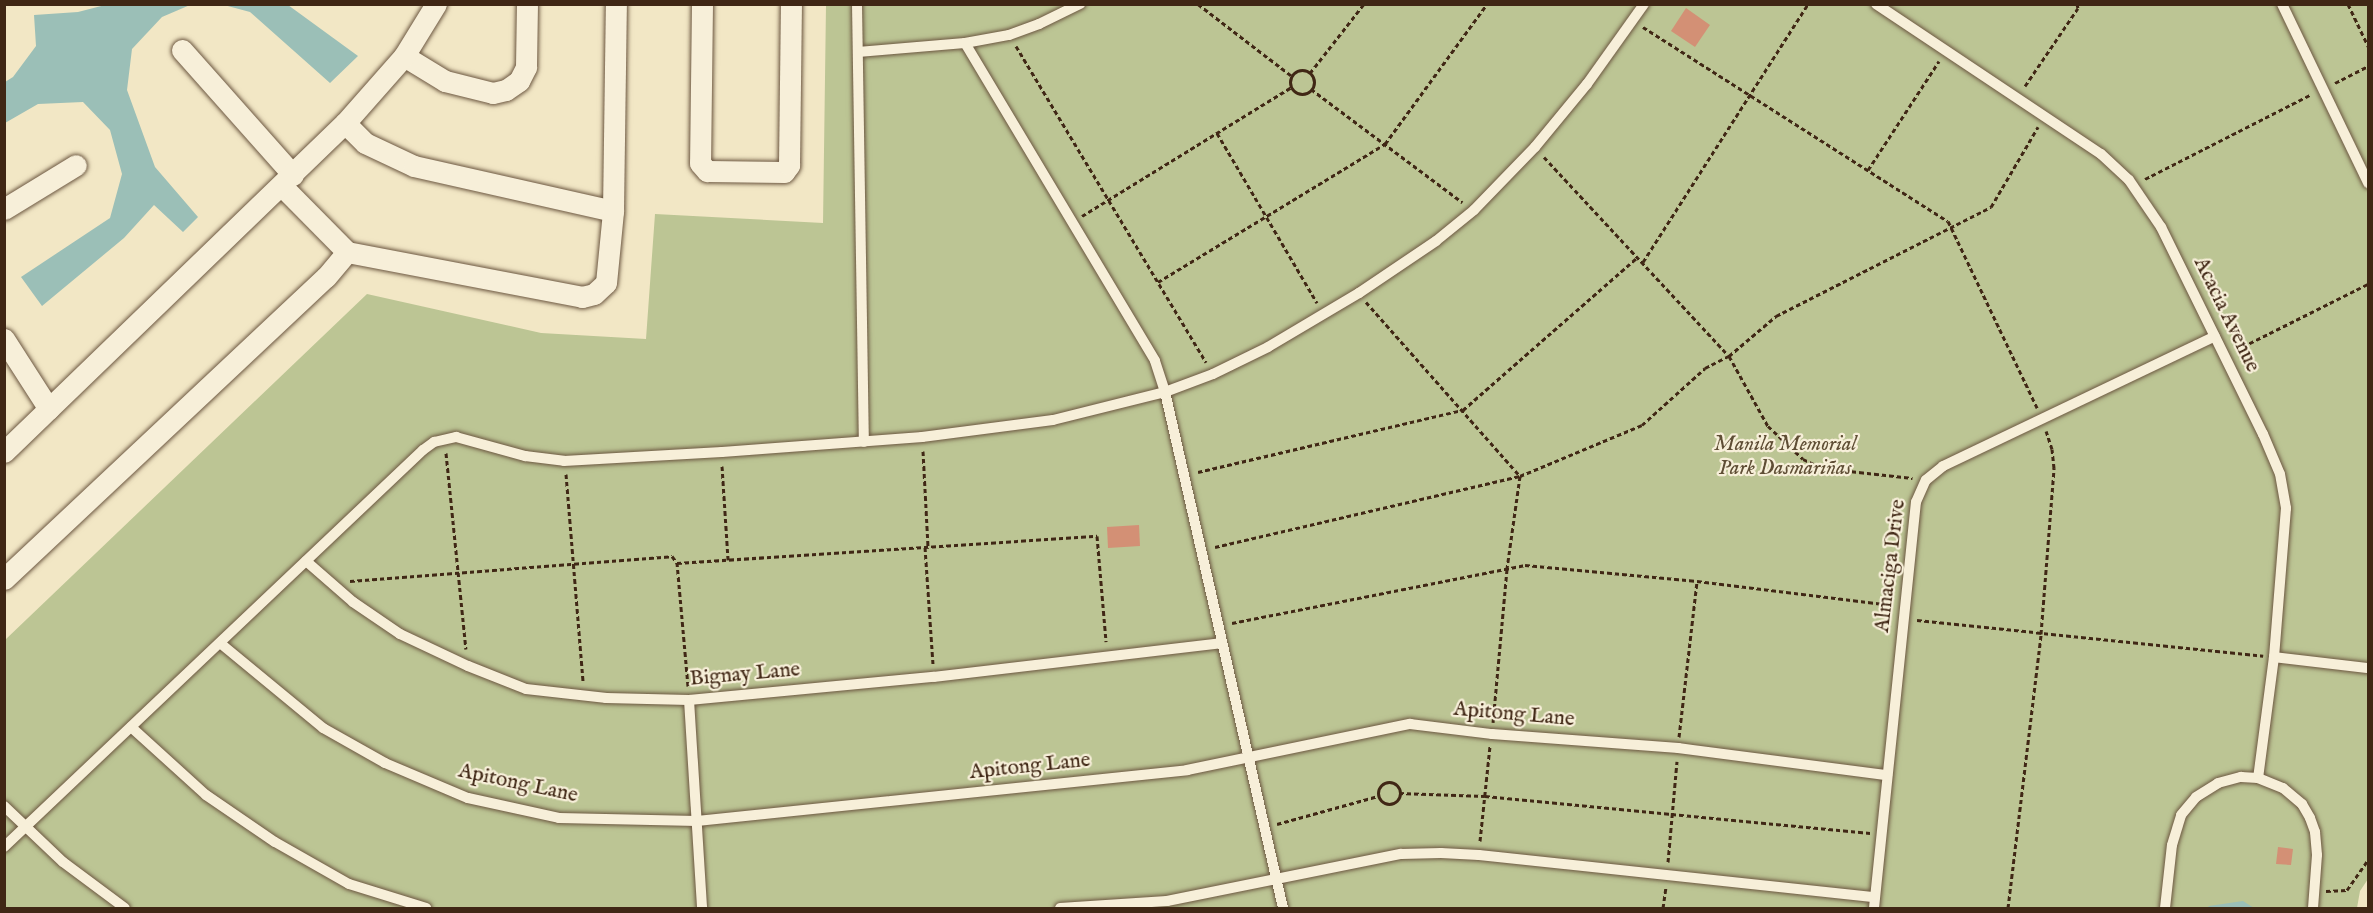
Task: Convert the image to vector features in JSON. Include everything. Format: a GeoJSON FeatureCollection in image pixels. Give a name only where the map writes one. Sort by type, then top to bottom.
{"type":"FeatureCollection","features":[{"type":"Feature","properties":{"kind":"street"},"geometry":{"type":"LineString","coordinates":[[4,452],[345,123],[404,56],[436,4]]}},
{"type":"Feature","properties":{"kind":"street"},"geometry":{"type":"LineString","coordinates":[[404,56],[445,81],[493,93],[506,90],[519,81],[526,67],[527,4]]}},
{"type":"Feature","properties":{"kind":"street"},"geometry":{"type":"LineString","coordinates":[[182,50],[346,252],[582,297],[594,294],[606,283],[613,211],[616,4]]}},
{"type":"Feature","properties":{"kind":"street"},"geometry":{"type":"LineString","coordinates":[[702,4],[700,163],[707,171],[784,172],[789,165],[791,4]]}},
{"type":"Feature","properties":{"kind":"street"},"geometry":{"type":"LineString","coordinates":[[345,123],[365,142],[414,166],[613,211]]}},
{"type":"Feature","properties":{"kind":"street"},"geometry":{"type":"LineString","coordinates":[[4,209],[76,165]]}},
{"type":"Feature","properties":{"kind":"street"},"geometry":{"type":"LineString","coordinates":[[4,579],[326,277],[346,252]]}},
{"type":"Feature","properties":{"kind":"street"},"geometry":{"type":"LineString","coordinates":[[4,339],[49,409]]}},
{"type":"Feature","properties":{"kind":"lane"},"geometry":{"type":"LineString","coordinates":[[857,4],[864,442]]}},
{"type":"Feature","properties":{"kind":"lane"},"geometry":{"type":"LineString","coordinates":[[858,52],[965,43],[1008,35],[1039,24],[1080,4]]}},
{"type":"Feature","properties":{"kind":"lane"},"geometry":{"type":"LineString","coordinates":[[4,847],[423,450],[445,439],[456,437],[525,456],[564,460],[864,442],[1053,420],[1165,392],[1213,374],[1324,315],[1436,242],[1474,210],[1535,147],[1587,84],[1644,4]]}},
{"type":"Feature","properties":{"kind":"lane","name":"Acacia Avenue"},"geometry":{"type":"LineString","coordinates":[[1876,4],[2101,154],[2132,185],[2161,227],[2215,336],[2280,474],[2286,508],[2274,657],[2258,778]]}},
{"type":"Feature","properties":{"kind":"lane"},"geometry":{"type":"LineString","coordinates":[[2282,4],[2368,183]]}},
{"type":"Feature","properties":{"kind":"lane"},"geometry":{"type":"LineString","coordinates":[[965,43],[1155,361],[1165,392],[1283,909]]}},
{"type":"Feature","properties":{"kind":"lane","name":"Almaciga Drive"},"geometry":{"type":"LineString","coordinates":[[1874,903],[1916,502],[1926,480],[1943,466],[2215,336]]}},
{"type":"Feature","properties":{"kind":"lane","name":"Bignay Lane"},"geometry":{"type":"LineString","coordinates":[[306,561],[353,602],[399,634],[468,666],[526,689],[584,696],[689,700],[934,677],[1222,643]]}},
{"type":"Feature","properties":{"kind":"lane","name":"Apitong Lane"},"geometry":{"type":"LineString","coordinates":[[220,643],[323,728],[385,763],[468,798],[559,818],[697,821],[1187,770],[1410,724],[1492,734],[1678,747],[1887,775]]}},
{"type":"Feature","properties":{"kind":"lane"},"geometry":{"type":"LineString","coordinates":[[2274,657],[2368,668]]}},
{"type":"Feature","properties":{"kind":"lane"},"geometry":{"type":"LineString","coordinates":[[689,700],[702,909]]}},
{"type":"Feature","properties":{"kind":"lane"},"geometry":{"type":"LineString","coordinates":[[131,727],[206,795],[275,842],[349,884],[426,909]]}},
{"type":"Feature","properties":{"kind":"lane"},"geometry":{"type":"LineString","coordinates":[[2165,909],[2172,845],[2181,815],[2196,797],[2218,783],[2241,777],[2258,778],[2283,788],[2302,804],[2310,818],[2315,832],[2317,855],[2313,909]]}},
{"type":"Feature","properties":{"kind":"lane"},"geometry":{"type":"LineString","coordinates":[[4,806],[63,862],[125,909]]}},
{"type":"Feature","properties":{"kind":"lane"},"geometry":{"type":"LineString","coordinates":[[1060,909],[1167,901],[1401,854],[1479,855],[1667,876],[1874,903]]}},
{"type":"Feature","properties":{"kind":"path"},"geometry":{"type":"LineString","coordinates":[[1198,4],[1292,76]]}},
{"type":"Feature","properties":{"kind":"path"},"geometry":{"type":"LineString","coordinates":[[1310,74],[1364,4]]}},
{"type":"Feature","properties":{"kind":"path"},"geometry":{"type":"LineString","coordinates":[[1158,282],[1385,144],[1487,4]]}},
{"type":"Feature","properties":{"kind":"path"},"geometry":{"type":"LineString","coordinates":[[1643,262],[1808,4]]}},
{"type":"Feature","properties":{"kind":"path"},"geometry":{"type":"LineString","coordinates":[[2017,98],[2078,8],[2077,4]]}},
{"type":"Feature","properties":{"kind":"path"},"geometry":{"type":"LineString","coordinates":[[2348,4],[2368,46]]}},
{"type":"Feature","properties":{"kind":"path"},"geometry":{"type":"LineString","coordinates":[[1633,21],[1948,221],[2042,418],[2052,449],[2054,468],[2041,634],[2007,909]]}},
{"type":"Feature","properties":{"kind":"path"},"geometry":{"type":"LineString","coordinates":[[1008,35],[1213,374]]}},
{"type":"Feature","properties":{"kind":"path"},"geometry":{"type":"LineString","coordinates":[[1868,170],[1946,51]]}},
{"type":"Feature","properties":{"kind":"path"},"geometry":{"type":"LineString","coordinates":[[2132,185],[2368,66]]}},
{"type":"Feature","properties":{"kind":"path"},"geometry":{"type":"LineString","coordinates":[[1292,76],[1301,70],[1310,74],[1314,82],[1311,88],[1301,93],[1292,87]]}},
{"type":"Feature","properties":{"kind":"path"},"geometry":{"type":"LineString","coordinates":[[1292,76],[1292,87]]}},
{"type":"Feature","properties":{"kind":"path"},"geometry":{"type":"LineString","coordinates":[[1073,221],[1292,87]]}},
{"type":"Feature","properties":{"kind":"path"},"geometry":{"type":"LineString","coordinates":[[1311,88],[1474,210]]}},
{"type":"Feature","properties":{"kind":"path"},"geometry":{"type":"LineString","coordinates":[[1201,550],[1520,476],[1642,425],[1705,368],[1729,356],[1756,331],[1786,310],[1991,207],[1998,200],[2044,115]]}},
{"type":"Feature","properties":{"kind":"path"},"geometry":{"type":"LineString","coordinates":[[1217,133],[1324,315]]}},
{"type":"Feature","properties":{"kind":"path"},"geometry":{"type":"LineString","coordinates":[[1535,147],[1729,356],[1768,426],[1812,465],[1926,480]]}},
{"type":"Feature","properties":{"kind":"path"},"geometry":{"type":"LineString","coordinates":[[1184,475],[1463,410],[1638,257]]}},
{"type":"Feature","properties":{"kind":"path"},"geometry":{"type":"LineString","coordinates":[[2224,356],[2368,284]]}},
{"type":"Feature","properties":{"kind":"path"},"geometry":{"type":"LineString","coordinates":[[1359,293],[1520,476],[1507,569],[1479,855]]}},
{"type":"Feature","properties":{"kind":"path"},"geometry":{"type":"LineString","coordinates":[[922,437],[934,677]]}},
{"type":"Feature","properties":{"kind":"path"},"geometry":{"type":"LineString","coordinates":[[445,439],[461,573],[468,666]]}},
{"type":"Feature","properties":{"kind":"path"},"geometry":{"type":"LineString","coordinates":[[722,452],[728,560]]}},
{"type":"Feature","properties":{"kind":"path"},"geometry":{"type":"LineString","coordinates":[[564,460],[584,696]]}},
{"type":"Feature","properties":{"kind":"path"},"geometry":{"type":"LineString","coordinates":[[677,563],[1096,536],[1107,656]]}},
{"type":"Feature","properties":{"kind":"path"},"geometry":{"type":"LineString","coordinates":[[330,583],[672,556],[677,563],[689,700]]}},
{"type":"Feature","properties":{"kind":"path"},"geometry":{"type":"LineString","coordinates":[[1218,626],[1525,565],[1697,580],[2041,634],[2274,657]]}},
{"type":"Feature","properties":{"kind":"path"},"geometry":{"type":"LineString","coordinates":[[1663,909],[1697,580]]}},
{"type":"Feature","properties":{"kind":"path"},"geometry":{"type":"LineString","coordinates":[[1387,783],[1397,786],[1399,793],[1397,800],[1392,804],[1382,802],[1378,796],[1379,789],[1387,783]]}},
{"type":"Feature","properties":{"kind":"path"},"geometry":{"type":"LineString","coordinates":[[1399,793],[1485,796],[1672,816],[1881,834]]}},
{"type":"Feature","properties":{"kind":"path"},"geometry":{"type":"LineString","coordinates":[[1264,827],[1378,796]]}},
{"type":"Feature","properties":{"kind":"path"},"geometry":{"type":"LineString","coordinates":[[2315,892],[2347,890],[2368,860]]}},
{"type":"Feature","properties":{"kind":"green space","name":"Manila Memorial Park Dasmariñas"},"geometry":{"type":"Polygon","coordinates":[[[826,5],[2368,5],[2368,879],[2360,891],[2357,908],[5,908],[5,640],[367,294],[541,333],[646,339],[655,214],[823,223],[826,5]]]}},
{"type":"Feature","properties":{"kind":"water"},"geometry":{"type":"Polygon","coordinates":[[[109,4],[190,5],[162,17],[132,49],[127,90],[155,167],[198,217],[183,232],[154,205],[124,238],[42,306],[21,277],[110,218],[122,174],[110,130],[83,102],[38,104],[5,123],[5,82],[13,77],[36,46],[34,15],[78,12],[109,4]]]}},
{"type":"Feature","properties":{"kind":"water"},"geometry":{"type":"Polygon","coordinates":[[[224,5],[288,5],[358,56],[330,83],[250,12],[224,5]]]}},
{"type":"Feature","properties":{"kind":"water"},"geometry":{"type":"Polygon","coordinates":[[[2243,901],[2254,908],[2207,908],[2209,906],[2243,901]]]}},
{"type":"Feature","properties":{"kind":"building"},"geometry":{"type":"Polygon","coordinates":[[[1686,8],[1710,25],[1695,47],[1671,31],[1686,8]]]}},
{"type":"Feature","properties":{"kind":"building"},"geometry":{"type":"Polygon","coordinates":[[[1139,525],[1140,546],[1108,548],[1107,527],[1139,525]]]}},
{"type":"Feature","properties":{"kind":"building"},"geometry":{"type":"Polygon","coordinates":[[[2278,847],[2293,849],[2291,865],[2276,864],[2278,847]]]}}]}
